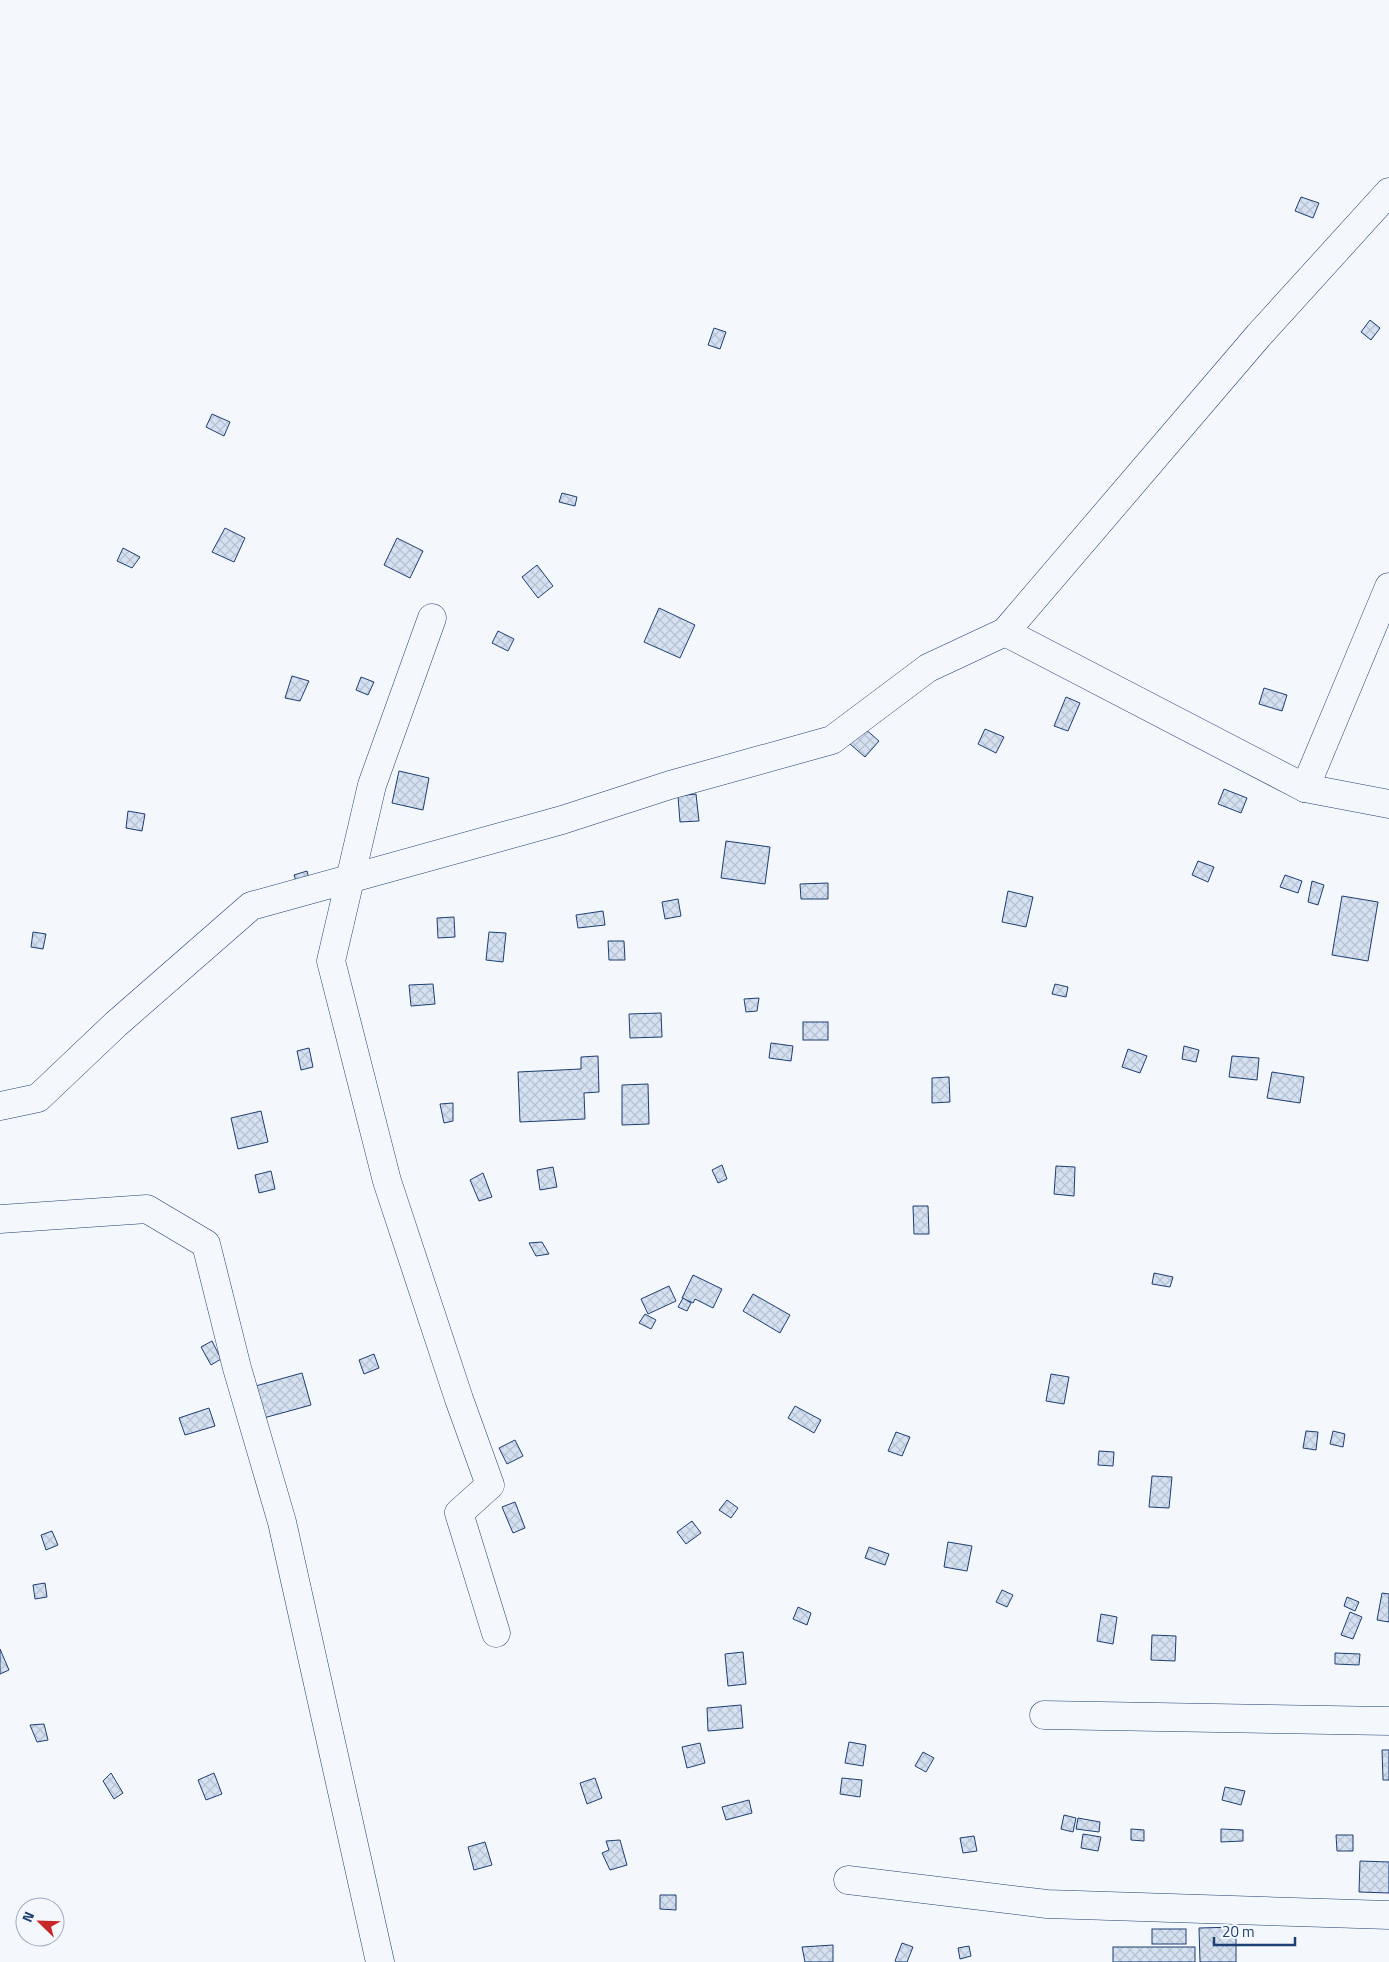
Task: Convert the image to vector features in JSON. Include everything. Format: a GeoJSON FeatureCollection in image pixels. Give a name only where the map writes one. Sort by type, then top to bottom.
{"type":"FeatureCollection","features":[{"type":"Feature","properties":{"kind":"street"},"geometry":{"type":"LineString","coordinates":[[0,1106],[38,1098],[116,1024],[251,906],[562,820],[670,785],[832,740],[928,668],[1004,632],[1259,335],[1389,192]]}},
{"type":"Feature","properties":{"kind":"street"},"geometry":{"type":"LineString","coordinates":[[1304,788],[1389,587]]}},
{"type":"Feature","properties":{"kind":"street"},"geometry":{"type":"LineString","coordinates":[[432,618],[372,785],[331,961],[388,1181],[459,1399],[490,1485],[459,1513],[496,1633]]}},
{"type":"Feature","properties":{"kind":"street"},"geometry":{"type":"LineString","coordinates":[[1004,632],[1304,788],[1389,804]]}},
{"type":"Feature","properties":{"kind":"street"},"geometry":{"type":"LineString","coordinates":[[0,1219],[147,1209],[206,1244],[237,1368],[282,1522],[380,1962]]}},
{"type":"Feature","properties":{"kind":"street"},"geometry":{"type":"LineString","coordinates":[[1044,1715],[1389,1721]]}},
{"type":"Feature","properties":{"kind":"street"},"geometry":{"type":"LineString","coordinates":[[848,1880],[1047,1904],[1389,1916]]}},
{"type":"Feature","properties":{"kind":"building"},"geometry":{"type":"Polygon","coordinates":[[[1301,197],[1319,203],[1313,218],[1295,211],[1301,197]]]}},
{"type":"Feature","properties":{"kind":"building"},"geometry":{"type":"Polygon","coordinates":[[[1370,320],[1380,328],[1371,340],[1361,332],[1370,320]]]}},
{"type":"Feature","properties":{"kind":"building"},"geometry":{"type":"Polygon","coordinates":[[[714,328],[726,332],[720,349],[708,345],[714,328]]]}},
{"type":"Feature","properties":{"kind":"building"},"geometry":{"type":"Polygon","coordinates":[[[212,414],[230,422],[224,436],[206,427],[212,414]]]}},
{"type":"Feature","properties":{"kind":"building"},"geometry":{"type":"Polygon","coordinates":[[[562,493],[577,497],[575,506],[559,502],[562,493]]]}},
{"type":"Feature","properties":{"kind":"building"},"geometry":{"type":"Polygon","coordinates":[[[225,528],[245,538],[234,562],[212,552],[225,528]]]}},
{"type":"Feature","properties":{"kind":"building"},"geometry":{"type":"Polygon","coordinates":[[[397,538],[423,551],[410,578],[384,565],[397,538]]]}},
{"type":"Feature","properties":{"kind":"building"},"geometry":{"type":"Polygon","coordinates":[[[123,548],[140,557],[132,568],[117,561],[123,548]]]}},
{"type":"Feature","properties":{"kind":"building"},"geometry":{"type":"Polygon","coordinates":[[[537,565],[553,586],[538,598],[522,577],[537,565]]]}},
{"type":"Feature","properties":{"kind":"building"},"geometry":{"type":"Polygon","coordinates":[[[659,608],[695,625],[680,658],[644,642],[659,608]]]}},
{"type":"Feature","properties":{"kind":"building"},"geometry":{"type":"Polygon","coordinates":[[[498,631],[514,639],[508,651],[492,643],[498,631]]]}},
{"type":"Feature","properties":{"kind":"building"},"geometry":{"type":"Polygon","coordinates":[[[292,676],[309,681],[300,701],[285,698],[292,676]]]}},
{"type":"Feature","properties":{"kind":"building"},"geometry":{"type":"Polygon","coordinates":[[[361,677],[374,682],[368,695],[356,690],[361,677]]]}},
{"type":"Feature","properties":{"kind":"building"},"geometry":{"type":"Polygon","coordinates":[[[1264,688],[1287,695],[1282,711],[1259,704],[1264,688]]]}},
{"type":"Feature","properties":{"kind":"building"},"geometry":{"type":"Polygon","coordinates":[[[1066,697],[1080,703],[1068,731],[1054,726],[1066,697]]]}},
{"type":"Feature","properties":{"kind":"building"},"geometry":{"type":"Polygon","coordinates":[[[864,728],[879,741],[865,757],[850,744],[864,728]]]}},
{"type":"Feature","properties":{"kind":"building"},"geometry":{"type":"Polygon","coordinates":[[[985,729],[1004,737],[996,753],[978,744],[985,729]]]}},
{"type":"Feature","properties":{"kind":"building"},"geometry":{"type":"Polygon","coordinates":[[[399,771],[429,778],[423,810],[392,803],[399,771]]]}},
{"type":"Feature","properties":{"kind":"building"},"geometry":{"type":"Polygon","coordinates":[[[1224,789],[1247,798],[1241,813],[1218,804],[1224,789]]]}},
{"type":"Feature","properties":{"kind":"building"},"geometry":{"type":"Polygon","coordinates":[[[696,794],[699,821],[680,822],[678,796],[696,794]]]}},
{"type":"Feature","properties":{"kind":"building"},"geometry":{"type":"Polygon","coordinates":[[[128,811],[145,814],[142,831],[126,828],[128,811]]]}},
{"type":"Feature","properties":{"kind":"building"},"geometry":{"type":"Polygon","coordinates":[[[726,841],[770,847],[765,884],[721,878],[726,841]]]}},
{"type":"Feature","properties":{"kind":"building"},"geometry":{"type":"Polygon","coordinates":[[[1198,861],[1214,867],[1208,882],[1192,875],[1198,861]]]}},
{"type":"Feature","properties":{"kind":"building"},"geometry":{"type":"Polygon","coordinates":[[[307,871],[311,886],[299,890],[294,875],[307,871]]]}},
{"type":"Feature","properties":{"kind":"building"},"geometry":{"type":"Polygon","coordinates":[[[1285,875],[1302,881],[1298,893],[1280,887],[1285,875]]]}},
{"type":"Feature","properties":{"kind":"building"},"geometry":{"type":"Polygon","coordinates":[[[1312,881],[1324,885],[1318,905],[1308,902],[1312,881]]]}},
{"type":"Feature","properties":{"kind":"building"},"geometry":{"type":"Polygon","coordinates":[[[828,883],[828,899],[801,899],[800,884],[828,883]]]}},
{"type":"Feature","properties":{"kind":"building"},"geometry":{"type":"Polygon","coordinates":[[[1008,891],[1033,897],[1026,927],[1002,922],[1008,891]]]}},
{"type":"Feature","properties":{"kind":"building"},"geometry":{"type":"Polygon","coordinates":[[[1342,896],[1378,902],[1368,961],[1332,955],[1342,896]]]}},
{"type":"Feature","properties":{"kind":"building"},"geometry":{"type":"Polygon","coordinates":[[[678,899],[681,916],[665,919],[662,902],[678,899]]]}},
{"type":"Feature","properties":{"kind":"building"},"geometry":{"type":"Polygon","coordinates":[[[603,911],[605,925],[578,928],[576,915],[603,911]]]}},
{"type":"Feature","properties":{"kind":"building"},"geometry":{"type":"Polygon","coordinates":[[[454,917],[455,937],[438,938],[437,918],[454,917]]]}},
{"type":"Feature","properties":{"kind":"building"},"geometry":{"type":"Polygon","coordinates":[[[33,932],[46,934],[43,949],[31,947],[33,932]]]}},
{"type":"Feature","properties":{"kind":"building"},"geometry":{"type":"Polygon","coordinates":[[[489,932],[506,933],[503,962],[486,960],[489,932]]]}},
{"type":"Feature","properties":{"kind":"building"},"geometry":{"type":"Polygon","coordinates":[[[608,941],[624,941],[625,960],[609,960],[608,941]]]}},
{"type":"Feature","properties":{"kind":"building"},"geometry":{"type":"Polygon","coordinates":[[[433,984],[435,1004],[411,1006],[409,985],[433,984]]]}},
{"type":"Feature","properties":{"kind":"building"},"geometry":{"type":"Polygon","coordinates":[[[1055,984],[1068,987],[1066,997],[1052,994],[1055,984]]]}},
{"type":"Feature","properties":{"kind":"building"},"geometry":{"type":"Polygon","coordinates":[[[759,998],[757,1011],[746,1012],[744,999],[759,998]]]}},
{"type":"Feature","properties":{"kind":"building"},"geometry":{"type":"Polygon","coordinates":[[[661,1013],[662,1037],[630,1038],[629,1014],[661,1013]]]}},
{"type":"Feature","properties":{"kind":"building"},"geometry":{"type":"Polygon","coordinates":[[[803,1022],[828,1022],[828,1040],[803,1040],[803,1022]]]}},
{"type":"Feature","properties":{"kind":"building"},"geometry":{"type":"Polygon","coordinates":[[[771,1043],[793,1046],[791,1061],[769,1058],[771,1043]]]}},
{"type":"Feature","properties":{"kind":"building"},"geometry":{"type":"Polygon","coordinates":[[[1184,1046],[1199,1050],[1196,1062],[1182,1059],[1184,1046]]]}},
{"type":"Feature","properties":{"kind":"building"},"geometry":{"type":"Polygon","coordinates":[[[309,1048],[313,1067],[301,1070],[297,1051],[309,1048]]]}},
{"type":"Feature","properties":{"kind":"building"},"geometry":{"type":"Polygon","coordinates":[[[1128,1049],[1147,1056],[1140,1073],[1122,1067],[1128,1049]]]}},
{"type":"Feature","properties":{"kind":"building"},"geometry":{"type":"Polygon","coordinates":[[[598,1056],[599,1092],[584,1093],[585,1119],[520,1122],[518,1072],[581,1069],[581,1057],[598,1056]]]}},
{"type":"Feature","properties":{"kind":"building"},"geometry":{"type":"Polygon","coordinates":[[[1232,1056],[1259,1058],[1257,1080],[1229,1077],[1232,1056]]]}},
{"type":"Feature","properties":{"kind":"building"},"geometry":{"type":"Polygon","coordinates":[[[1272,1072],[1304,1077],[1300,1103],[1267,1098],[1272,1072]]]}},
{"type":"Feature","properties":{"kind":"building"},"geometry":{"type":"Polygon","coordinates":[[[949,1077],[950,1102],[932,1103],[932,1078],[949,1077]]]}},
{"type":"Feature","properties":{"kind":"building"},"geometry":{"type":"Polygon","coordinates":[[[648,1084],[649,1124],[622,1125],[622,1085],[648,1084]]]}},
{"type":"Feature","properties":{"kind":"building"},"geometry":{"type":"Polygon","coordinates":[[[453,1103],[453,1121],[444,1123],[440,1104],[453,1103]]]}},
{"type":"Feature","properties":{"kind":"building"},"geometry":{"type":"Polygon","coordinates":[[[261,1111],[268,1142],[238,1149],[231,1118],[261,1111]]]}},
{"type":"Feature","properties":{"kind":"building"},"geometry":{"type":"Polygon","coordinates":[[[722,1165],[727,1179],[718,1183],[712,1170],[722,1165]]]}},
{"type":"Feature","properties":{"kind":"building"},"geometry":{"type":"Polygon","coordinates":[[[1056,1166],[1075,1167],[1074,1196],[1054,1194],[1056,1166]]]}},
{"type":"Feature","properties":{"kind":"building"},"geometry":{"type":"Polygon","coordinates":[[[553,1167],[557,1187],[540,1190],[537,1170],[553,1167]]]}},
{"type":"Feature","properties":{"kind":"building"},"geometry":{"type":"Polygon","coordinates":[[[271,1171],[275,1189],[259,1193],[255,1175],[271,1171]]]}},
{"type":"Feature","properties":{"kind":"building"},"geometry":{"type":"Polygon","coordinates":[[[483,1173],[492,1197],[479,1201],[470,1180],[483,1173]]]}},
{"type":"Feature","properties":{"kind":"building"},"geometry":{"type":"Polygon","coordinates":[[[913,1206],[928,1206],[929,1234],[914,1234],[913,1206]]]}},
{"type":"Feature","properties":{"kind":"building"},"geometry":{"type":"Polygon","coordinates":[[[542,1242],[549,1254],[536,1256],[529,1243],[542,1242]]]}},
{"type":"Feature","properties":{"kind":"building"},"geometry":{"type":"Polygon","coordinates":[[[1154,1273],[1173,1277],[1170,1287],[1152,1284],[1154,1273]]]}},
{"type":"Feature","properties":{"kind":"building"},"geometry":{"type":"Polygon","coordinates":[[[693,1275],[722,1289],[713,1308],[695,1299],[693,1303],[682,1298],[693,1275]]]}},
{"type":"Feature","properties":{"kind":"building"},"geometry":{"type":"Polygon","coordinates":[[[669,1286],[676,1301],[648,1314],[641,1299],[669,1286]]]}},
{"type":"Feature","properties":{"kind":"building"},"geometry":{"type":"Polygon","coordinates":[[[753,1294],[790,1315],[780,1333],[743,1311],[753,1294]]]}},
{"type":"Feature","properties":{"kind":"building"},"geometry":{"type":"Polygon","coordinates":[[[683,1298],[691,1303],[687,1311],[678,1307],[683,1298]]]}},
{"type":"Feature","properties":{"kind":"building"},"geometry":{"type":"Polygon","coordinates":[[[645,1314],[656,1320],[651,1329],[639,1323],[645,1314]]]}},
{"type":"Feature","properties":{"kind":"building"},"geometry":{"type":"Polygon","coordinates":[[[212,1341],[221,1359],[211,1365],[201,1347],[212,1341]]]}},
{"type":"Feature","properties":{"kind":"building"},"geometry":{"type":"Polygon","coordinates":[[[374,1354],[379,1368],[364,1374],[359,1360],[374,1354]]]}},
{"type":"Feature","properties":{"kind":"building"},"geometry":{"type":"Polygon","coordinates":[[[302,1373],[311,1405],[260,1419],[252,1387],[302,1373]]]}},
{"type":"Feature","properties":{"kind":"building"},"geometry":{"type":"Polygon","coordinates":[[[1051,1374],[1069,1377],[1064,1404],[1046,1401],[1051,1374]]]}},
{"type":"Feature","properties":{"kind":"building"},"geometry":{"type":"Polygon","coordinates":[[[795,1406],[821,1420],[814,1433],[788,1418],[795,1406]]]}},
{"type":"Feature","properties":{"kind":"building"},"geometry":{"type":"Polygon","coordinates":[[[209,1408],[215,1426],[185,1435],[179,1418],[209,1408]]]}},
{"type":"Feature","properties":{"kind":"building"},"geometry":{"type":"Polygon","coordinates":[[[1306,1431],[1318,1432],[1316,1450],[1303,1448],[1306,1431]]]}},
{"type":"Feature","properties":{"kind":"building"},"geometry":{"type":"Polygon","coordinates":[[[1333,1431],[1345,1434],[1343,1447],[1330,1444],[1333,1431]]]}},
{"type":"Feature","properties":{"kind":"building"},"geometry":{"type":"Polygon","coordinates":[[[896,1432],[910,1437],[902,1456],[888,1451],[896,1432]]]}},
{"type":"Feature","properties":{"kind":"building"},"geometry":{"type":"Polygon","coordinates":[[[515,1440],[523,1456],[507,1464],[499,1448],[515,1440]]]}},
{"type":"Feature","properties":{"kind":"building"},"geometry":{"type":"Polygon","coordinates":[[[1099,1451],[1114,1452],[1113,1466],[1098,1465],[1099,1451]]]}},
{"type":"Feature","properties":{"kind":"building"},"geometry":{"type":"Polygon","coordinates":[[[1152,1476],[1172,1477],[1169,1508],[1149,1507],[1152,1476]]]}},
{"type":"Feature","properties":{"kind":"building"},"geometry":{"type":"Polygon","coordinates":[[[727,1500],[738,1508],[731,1518],[719,1510],[727,1500]]]}},
{"type":"Feature","properties":{"kind":"building"},"geometry":{"type":"Polygon","coordinates":[[[515,1502],[525,1528],[513,1533],[502,1507],[515,1502]]]}},
{"type":"Feature","properties":{"kind":"building"},"geometry":{"type":"Polygon","coordinates":[[[692,1521],[701,1533],[686,1544],[677,1532],[692,1521]]]}},
{"type":"Feature","properties":{"kind":"building"},"geometry":{"type":"Polygon","coordinates":[[[52,1531],[58,1545],[46,1550],[41,1535],[52,1531]]]}},
{"type":"Feature","properties":{"kind":"building"},"geometry":{"type":"Polygon","coordinates":[[[948,1542],[972,1546],[967,1571],[944,1567],[948,1542]]]}},
{"type":"Feature","properties":{"kind":"building"},"geometry":{"type":"Polygon","coordinates":[[[869,1547],[889,1554],[885,1565],[865,1558],[869,1547]]]}},
{"type":"Feature","properties":{"kind":"building"},"geometry":{"type":"Polygon","coordinates":[[[45,1583],[47,1597],[35,1599],[33,1585],[45,1583]]]}},
{"type":"Feature","properties":{"kind":"building"},"geometry":{"type":"Polygon","coordinates":[[[1002,1590],[1013,1595],[1007,1607],[996,1602],[1002,1590]]]}},
{"type":"Feature","properties":{"kind":"building"},"geometry":{"type":"Polygon","coordinates":[[[1382,1593],[1389,1594],[1389,1622],[1377,1620],[1382,1593]]]}},
{"type":"Feature","properties":{"kind":"building"},"geometry":{"type":"Polygon","coordinates":[[[1347,1597],[1359,1602],[1355,1611],[1344,1606],[1347,1597]]]}},
{"type":"Feature","properties":{"kind":"building"},"geometry":{"type":"Polygon","coordinates":[[[798,1607],[811,1613],[807,1625],[793,1619],[798,1607]]]}},
{"type":"Feature","properties":{"kind":"building"},"geometry":{"type":"Polygon","coordinates":[[[1350,1612],[1362,1617],[1353,1639],[1341,1635],[1350,1612]]]}},
{"type":"Feature","properties":{"kind":"building"},"geometry":{"type":"Polygon","coordinates":[[[1101,1614],[1117,1617],[1113,1644],[1097,1641],[1101,1614]]]}},
{"type":"Feature","properties":{"kind":"building"},"geometry":{"type":"Polygon","coordinates":[[[1152,1635],[1176,1636],[1175,1661],[1151,1660],[1152,1635]]]}},
{"type":"Feature","properties":{"kind":"building"},"geometry":{"type":"Polygon","coordinates":[[[0,1649],[9,1670],[0,1674],[0,1649]]]}},
{"type":"Feature","properties":{"kind":"building"},"geometry":{"type":"Polygon","coordinates":[[[743,1652],[746,1684],[728,1686],[725,1654],[743,1652]]]}},
{"type":"Feature","properties":{"kind":"building"},"geometry":{"type":"Polygon","coordinates":[[[1335,1653],[1360,1654],[1359,1665],[1335,1664],[1335,1653]]]}},
{"type":"Feature","properties":{"kind":"building"},"geometry":{"type":"Polygon","coordinates":[[[741,1705],[743,1728],[708,1731],[707,1708],[741,1705]]]}},
{"type":"Feature","properties":{"kind":"building"},"geometry":{"type":"Polygon","coordinates":[[[44,1724],[48,1740],[37,1742],[30,1725],[44,1724]]]}},
{"type":"Feature","properties":{"kind":"building"},"geometry":{"type":"Polygon","coordinates":[[[849,1742],[866,1745],[863,1766],[845,1763],[849,1742]]]}},
{"type":"Feature","properties":{"kind":"building"},"geometry":{"type":"Polygon","coordinates":[[[700,1743],[705,1763],[687,1768],[682,1747],[700,1743]]]}},
{"type":"Feature","properties":{"kind":"building"},"geometry":{"type":"Polygon","coordinates":[[[1382,1750],[1389,1750],[1389,1780],[1383,1780],[1382,1750]]]}},
{"type":"Feature","properties":{"kind":"building"},"geometry":{"type":"Polygon","coordinates":[[[923,1752],[934,1758],[926,1772],[915,1766],[923,1752]]]}},
{"type":"Feature","properties":{"kind":"building"},"geometry":{"type":"Polygon","coordinates":[[[111,1773],[123,1793],[114,1799],[103,1781],[111,1773]]]}},
{"type":"Feature","properties":{"kind":"building"},"geometry":{"type":"Polygon","coordinates":[[[214,1773],[222,1794],[206,1800],[198,1780],[214,1773]]]}},
{"type":"Feature","properties":{"kind":"building"},"geometry":{"type":"Polygon","coordinates":[[[595,1778],[602,1798],[587,1804],[580,1783],[595,1778]]]}},
{"type":"Feature","properties":{"kind":"building"},"geometry":{"type":"Polygon","coordinates":[[[842,1778],[862,1780],[860,1797],[840,1794],[842,1778]]]}},
{"type":"Feature","properties":{"kind":"building"},"geometry":{"type":"Polygon","coordinates":[[[1225,1787],[1245,1791],[1241,1805],[1222,1800],[1225,1787]]]}},
{"type":"Feature","properties":{"kind":"building"},"geometry":{"type":"Polygon","coordinates":[[[749,1800],[752,1813],[726,1820],[722,1807],[749,1800]]]}},
{"type":"Feature","properties":{"kind":"building"},"geometry":{"type":"Polygon","coordinates":[[[1064,1815],[1076,1818],[1073,1832],[1061,1829],[1064,1815]]]}},
{"type":"Feature","properties":{"kind":"building"},"geometry":{"type":"Polygon","coordinates":[[[1078,1818],[1100,1822],[1099,1832],[1076,1829],[1078,1818]]]}},
{"type":"Feature","properties":{"kind":"building"},"geometry":{"type":"Polygon","coordinates":[[[1131,1829],[1144,1830],[1144,1841],[1131,1840],[1131,1829]]]}},
{"type":"Feature","properties":{"kind":"building"},"geometry":{"type":"Polygon","coordinates":[[[1221,1829],[1243,1830],[1243,1841],[1221,1842],[1221,1829]]]}},
{"type":"Feature","properties":{"kind":"building"},"geometry":{"type":"Polygon","coordinates":[[[1083,1834],[1101,1837],[1098,1851],[1081,1848],[1083,1834]]]}},
{"type":"Feature","properties":{"kind":"building"},"geometry":{"type":"Polygon","coordinates":[[[1336,1835],[1353,1835],[1353,1851],[1337,1851],[1336,1835]]]}},
{"type":"Feature","properties":{"kind":"building"},"geometry":{"type":"Polygon","coordinates":[[[974,1836],[977,1851],[963,1853],[960,1838],[974,1836]]]}},
{"type":"Feature","properties":{"kind":"building"},"geometry":{"type":"Polygon","coordinates":[[[620,1840],[627,1865],[610,1870],[602,1853],[609,1850],[606,1841],[620,1840]]]}},
{"type":"Feature","properties":{"kind":"building"},"geometry":{"type":"Polygon","coordinates":[[[485,1842],[492,1865],[474,1870],[468,1847],[485,1842]]]}},
{"type":"Feature","properties":{"kind":"building"},"geometry":{"type":"Polygon","coordinates":[[[1360,1861],[1389,1862],[1389,1893],[1359,1892],[1360,1861]]]}},
{"type":"Feature","properties":{"kind":"building"},"geometry":{"type":"Polygon","coordinates":[[[660,1895],[676,1895],[676,1910],[660,1909],[660,1895]]]}},
{"type":"Feature","properties":{"kind":"building"},"geometry":{"type":"Polygon","coordinates":[[[1236,1927],[1236,1962],[1200,1962],[1199,1928],[1236,1927]]]}},
{"type":"Feature","properties":{"kind":"building"},"geometry":{"type":"Polygon","coordinates":[[[1152,1929],[1186,1929],[1186,1944],[1152,1944],[1152,1929]]]}},
{"type":"Feature","properties":{"kind":"building"},"geometry":{"type":"Polygon","coordinates":[[[902,1943],[913,1947],[907,1962],[897,1962],[895,1961],[902,1943]]]}},
{"type":"Feature","properties":{"kind":"building"},"geometry":{"type":"Polygon","coordinates":[[[833,1945],[833,1962],[805,1962],[802,1947],[833,1945]]]}},
{"type":"Feature","properties":{"kind":"building"},"geometry":{"type":"Polygon","coordinates":[[[969,1946],[971,1956],[960,1959],[958,1948],[969,1946]]]}},
{"type":"Feature","properties":{"kind":"building"},"geometry":{"type":"Polygon","coordinates":[[[1113,1947],[1195,1947],[1195,1962],[1113,1962],[1113,1947]]]}}]}
